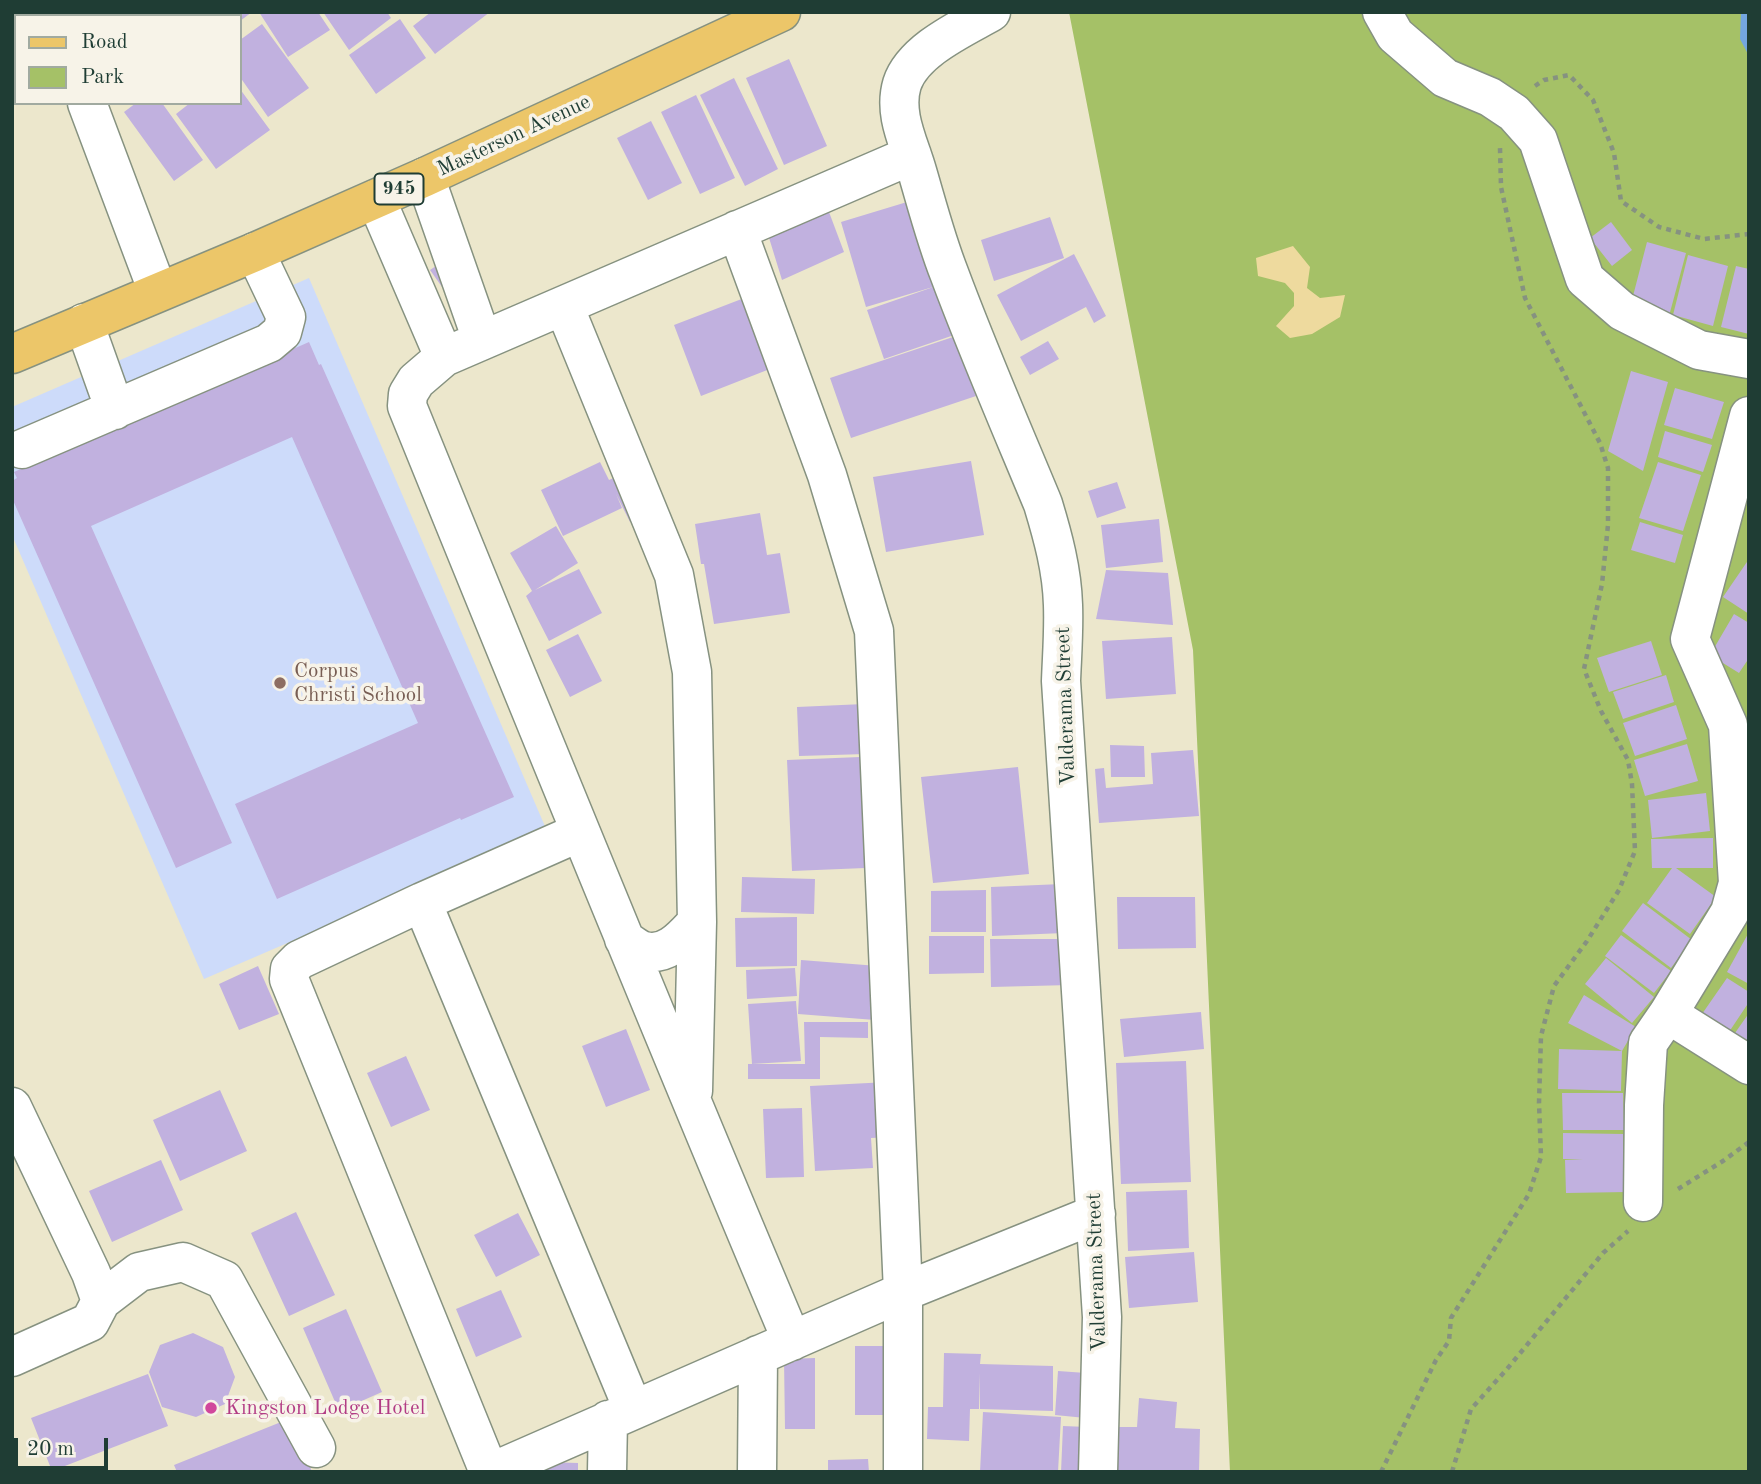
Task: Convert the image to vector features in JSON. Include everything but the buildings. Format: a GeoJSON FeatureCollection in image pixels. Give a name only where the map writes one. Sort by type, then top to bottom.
{"type":"FeatureCollection","features":[{"type":"Feature","properties":{"kind":"main road","name":"Masterson Avenue"},"geometry":{"type":"LineString","coordinates":[[12,354],[376,199],[780,12]]}},
{"type":"Feature","properties":{"kind":"street","name":"Valderama Street"},"geometry":{"type":"LineString","coordinates":[[991,12],[928,51],[902,82],[899,102],[902,124],[948,271],[1043,504],[1060,574],[1063,605],[1062,681],[1102,1317],[1098,1472]]}},
{"type":"Feature","properties":{"kind":"street"},"geometry":{"type":"LineString","coordinates":[[1382,12],[1395,36],[1445,78],[1490,97],[1514,113],[1538,140],[1585,279],[1622,311],[1699,349],[1749,359]]}},
{"type":"Feature","properties":{"kind":"street"},"geometry":{"type":"LineString","coordinates":[[88,105],[158,292]]}},
{"type":"Feature","properties":{"kind":"street"},"geometry":{"type":"LineString","coordinates":[[757,1472],[775,1348],[693,1107],[407,406],[408,394],[415,381],[444,357],[912,155]]}},
{"type":"Feature","properties":{"kind":"street"},"geometry":{"type":"LineString","coordinates":[[425,177],[482,340]]}},
{"type":"Feature","properties":{"kind":"street"},"geometry":{"type":"LineString","coordinates":[[376,199],[444,357]]}},
{"type":"Feature","properties":{"kind":"street"},"geometry":{"type":"LineString","coordinates":[[737,230],[827,475],[874,631],[903,1292],[903,1472]]}},
{"type":"Feature","properties":{"kind":"street"},"geometry":{"type":"LineString","coordinates":[[22,449],[270,343],[282,332],[286,317],[255,252]]}},
{"type":"Feature","properties":{"kind":"street"},"geometry":{"type":"LineString","coordinates":[[564,306],[674,575],[692,671],[697,922],[693,1107]]}},
{"type":"Feature","properties":{"kind":"street"},"geometry":{"type":"LineString","coordinates":[[84,323],[116,410]]}},
{"type":"Feature","properties":{"kind":"street"},"geometry":{"type":"LineString","coordinates":[[1648,1209],[1644,1105],[1648,1043],[1730,912],[1743,886],[1728,725],[1690,639],[1737,512],[1749,416]]}},
{"type":"Feature","properties":{"kind":"street"},"geometry":{"type":"LineString","coordinates":[[1709,681],[1749,705]]}},
{"type":"Feature","properties":{"kind":"street"},"geometry":{"type":"LineString","coordinates":[[580,832],[299,960],[290,969],[289,979],[491,1472],[903,1292],[1096,1214]]}},
{"type":"Feature","properties":{"kind":"street"},"geometry":{"type":"LineString","coordinates":[[422,902],[621,1415],[607,1472]]}},
{"type":"Feature","properties":{"kind":"street"},"geometry":{"type":"LineString","coordinates":[[624,939],[643,951],[661,951],[677,944],[697,922]]}},
{"type":"Feature","properties":{"kind":"street"},"geometry":{"type":"LineString","coordinates":[[1668,1014],[1749,1065]]}},
{"type":"Feature","properties":{"kind":"street"},"geometry":{"type":"LineString","coordinates":[[12,1107],[91,1273],[101,1301]]}},
{"type":"Feature","properties":{"kind":"street"},"geometry":{"type":"LineString","coordinates":[[12,1357],[90,1322],[101,1301],[139,1272],[184,1262],[224,1280],[316,1448]]}},
{"type":"Feature","properties":{"kind":"path"},"geometry":{"type":"LineString","coordinates":[[1381,1472],[1436,1360],[1449,1340],[1451,1318],[1529,1194],[1541,1157],[1541,1036],[1553,986],[1587,941],[1619,890],[1635,851],[1632,784],[1628,760],[1601,711],[1584,669],[1602,584],[1608,525],[1608,468],[1600,443],[1525,298],[1501,187],[1500,137],[1522,95],[1544,80],[1569,75],[1593,100],[1614,153],[1621,201],[1658,227],[1704,239],[1749,234]]}},
{"type":"Feature","properties":{"kind":"path"},"geometry":{"type":"LineString","coordinates":[[1452,1472],[1471,1409],[1603,1253],[1648,1209],[1749,1142]]}},
{"type":"Feature","properties":{"kind":"shaded area","name":"Corpus Christi School"},"geometry":{"type":"Polygon","coordinates":[[[309,278],[547,831],[204,979],[12,535],[12,407],[309,278]]]}},
{"type":"Feature","properties":{"kind":"green space"},"geometry":{"type":"Polygon","coordinates":[[[1069,12],[1749,12],[1749,1472],[1230,1472],[1193,650],[1069,12]]]}},
{"type":"Feature","properties":{"kind":"sand"},"geometry":{"type":"Polygon","coordinates":[[[1293,246],[1310,267],[1307,288],[1320,298],[1345,295],[1340,317],[1312,334],[1290,338],[1276,326],[1294,306],[1294,293],[1285,283],[1258,276],[1256,258],[1293,246]]]}},
{"type":"Feature","properties":{"kind":"water"},"geometry":{"type":"Polygon","coordinates":[[[1741,12],[1749,12],[1749,56],[1740,39],[1741,12]]]}},
{"type":"Feature","properties":{"kind":"place","name":"Corpus Christi School"},"geometry":{"type":"Point","coordinates":[280,683]}},
{"type":"Feature","properties":{"kind":"place","name":"Kingston Lodge Hotel"},"geometry":{"type":"Point","coordinates":[211,1408]}}]}
